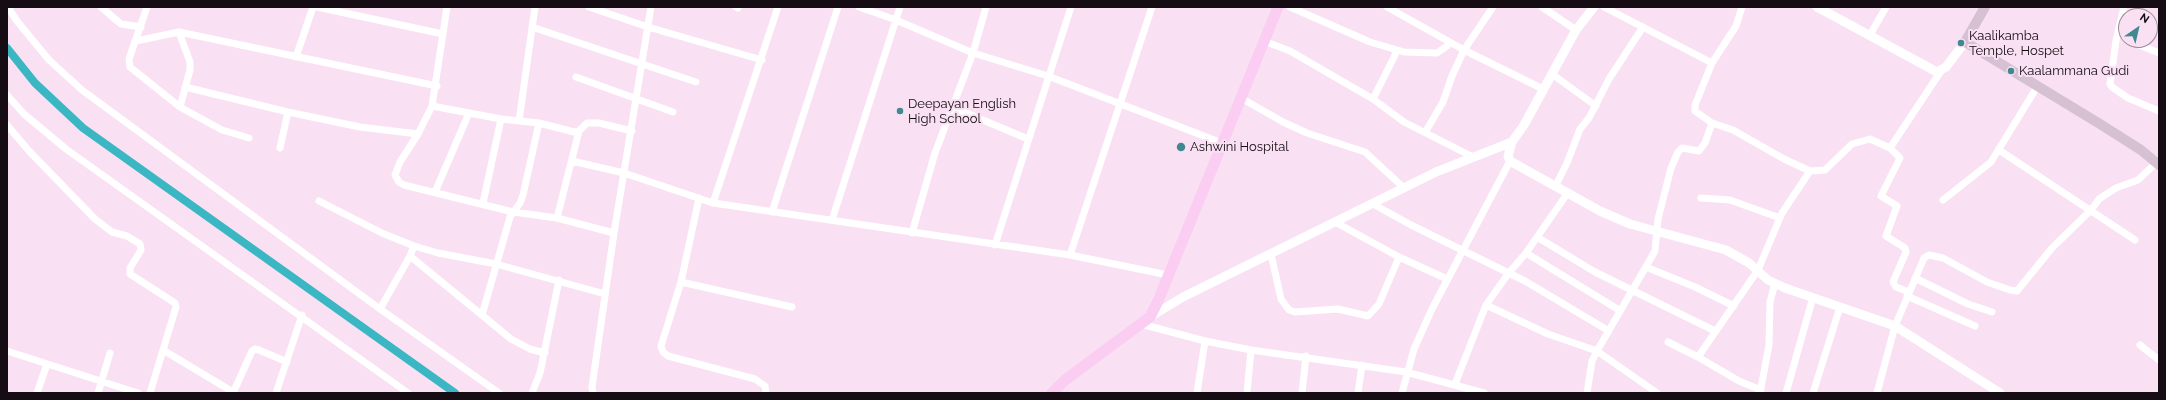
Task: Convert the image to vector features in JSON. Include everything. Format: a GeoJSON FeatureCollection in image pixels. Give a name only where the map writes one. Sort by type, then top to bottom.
{"type":"FeatureCollection","features":[{"type":"Feature","properties":{"kind":"main road"},"geometry":{"type":"LineString","coordinates":[[1052,393],[1065,380],[1145,321],[1168,275],[1278,7]]}},
{"type":"Feature","properties":{"kind":"main road"},"geometry":{"type":"LineString","coordinates":[[1983,8],[1965,42],[2004,64],[2037,87],[2100,124],[2158,164]]}},
{"type":"Feature","properties":{"kind":"street"},"geometry":{"type":"LineString","coordinates":[[8,7],[17,21],[49,60],[82,90],[380,309],[498,393]]}},
{"type":"Feature","properties":{"kind":"street"},"geometry":{"type":"LineString","coordinates":[[101,7],[121,24],[141,27]]}},
{"type":"Feature","properties":{"kind":"street"},"geometry":{"type":"LineString","coordinates":[[147,7],[129,59],[130,67],[180,107],[222,130],[249,138]]}},
{"type":"Feature","properties":{"kind":"street"},"geometry":{"type":"LineString","coordinates":[[296,57],[313,7]]}},
{"type":"Feature","properties":{"kind":"street"},"geometry":{"type":"LineString","coordinates":[[317,7],[443,34]]}},
{"type":"Feature","properties":{"kind":"street"},"geometry":{"type":"LineString","coordinates":[[447,7],[437,86],[432,106],[418,134],[400,162],[395,175],[404,185],[513,212],[557,218],[614,233]]}},
{"type":"Feature","properties":{"kind":"street"},"geometry":{"type":"LineString","coordinates":[[519,121],[535,7]]}},
{"type":"Feature","properties":{"kind":"street"},"geometry":{"type":"LineString","coordinates":[[589,7],[648,27],[762,60]]}},
{"type":"Feature","properties":{"kind":"street"},"geometry":{"type":"LineString","coordinates":[[593,393],[592,387],[614,233],[652,7]]}},
{"type":"Feature","properties":{"kind":"street"},"geometry":{"type":"LineString","coordinates":[[713,203],[762,60],[778,7]]}},
{"type":"Feature","properties":{"kind":"street"},"geometry":{"type":"LineString","coordinates":[[772,212],[838,7]]}},
{"type":"Feature","properties":{"kind":"street"},"geometry":{"type":"LineString","coordinates":[[859,7],[896,20],[973,53],[1048,76],[1222,143]]}},
{"type":"Feature","properties":{"kind":"street"},"geometry":{"type":"LineString","coordinates":[[832,220],[900,7]]}},
{"type":"Feature","properties":{"kind":"street"},"geometry":{"type":"LineString","coordinates":[[912,233],[935,153],[973,53],[986,7]]}},
{"type":"Feature","properties":{"kind":"street"},"geometry":{"type":"LineString","coordinates":[[994,245],[1071,7]]}},
{"type":"Feature","properties":{"kind":"street"},"geometry":{"type":"LineString","coordinates":[[1070,255],[1152,7]]}},
{"type":"Feature","properties":{"kind":"street"},"geometry":{"type":"LineString","coordinates":[[1290,7],[1361,38],[1396,51],[1437,53],[1450,42]]}},
{"type":"Feature","properties":{"kind":"street"},"geometry":{"type":"LineString","coordinates":[[1387,7],[1464,50],[1543,89]]}},
{"type":"Feature","properties":{"kind":"street"},"geometry":{"type":"LineString","coordinates":[[1426,131],[1443,102],[1452,76],[1464,50],[1494,7]]}},
{"type":"Feature","properties":{"kind":"street"},"geometry":{"type":"LineString","coordinates":[[1542,7],[1576,30]]}},
{"type":"Feature","properties":{"kind":"street"},"geometry":{"type":"LineString","coordinates":[[1594,7],[1576,30],[1524,125],[1512,142],[1508,156],[1510,162],[1567,194],[1630,224],[1726,250],[1758,270],[1768,280],[1895,326],[2000,393]]}},
{"type":"Feature","properties":{"kind":"street"},"geometry":{"type":"LineString","coordinates":[[1604,7],[1712,63]]}},
{"type":"Feature","properties":{"kind":"street"},"geometry":{"type":"LineString","coordinates":[[1742,7],[1736,26],[1712,63],[1695,105],[1697,114],[1712,123],[1733,130],[1784,159],[1810,171],[1825,170],[1852,144],[1870,139],[1890,148],[1900,158],[1881,196],[1897,206],[1886,236],[1906,248],[1906,252],[1893,282],[1896,287],[1908,294],[1975,326]]}},
{"type":"Feature","properties":{"kind":"street"},"geometry":{"type":"LineString","coordinates":[[1816,7],[1870,35],[1931,70],[1941,71]]}},
{"type":"Feature","properties":{"kind":"street"},"geometry":{"type":"LineString","coordinates":[[1870,35],[1886,7]]}},
{"type":"Feature","properties":{"kind":"street"},"geometry":{"type":"LineString","coordinates":[[2124,7],[2117,35],[2110,84],[2112,87],[2134,101],[2159,111]]}},
{"type":"Feature","properties":{"kind":"street"},"geometry":{"type":"LineString","coordinates":[[532,27],[696,82]]}},
{"type":"Feature","properties":{"kind":"street"},"geometry":{"type":"LineString","coordinates":[[1555,187],[1567,163],[1580,128],[1596,106],[1609,79],[1643,27]]}},
{"type":"Feature","properties":{"kind":"street"},"geometry":{"type":"LineString","coordinates":[[136,41],[179,32],[437,86]]}},
{"type":"Feature","properties":{"kind":"street"},"geometry":{"type":"LineString","coordinates":[[179,32],[190,62],[180,107]]}},
{"type":"Feature","properties":{"kind":"street"},"geometry":{"type":"LineString","coordinates":[[1264,41],[1290,50],[1373,99],[1404,122],[1426,131],[1473,157]]}},
{"type":"Feature","properties":{"kind":"street"},"geometry":{"type":"LineString","coordinates":[[1890,148],[1941,71],[1965,42]]}},
{"type":"Feature","properties":{"kind":"street"},"geometry":{"type":"LineString","coordinates":[[2147,48],[2159,53]]}},
{"type":"Feature","properties":{"kind":"street"},"geometry":{"type":"LineString","coordinates":[[1373,99],[1396,51]]}},
{"type":"Feature","properties":{"kind":"street"},"geometry":{"type":"LineString","coordinates":[[1552,74],[1596,106]]}},
{"type":"Feature","properties":{"kind":"street"},"geometry":{"type":"LineString","coordinates":[[576,77],[673,112]]}},
{"type":"Feature","properties":{"kind":"street"},"geometry":{"type":"LineString","coordinates":[[185,87],[288,112],[360,127],[418,134]]}},
{"type":"Feature","properties":{"kind":"street"},"geometry":{"type":"LineString","coordinates":[[1943,200],[1991,162],[2037,87]]}},
{"type":"Feature","properties":{"kind":"street"},"geometry":{"type":"LineString","coordinates":[[7,95],[24,114],[66,149],[408,393]]}},
{"type":"Feature","properties":{"kind":"street"},"geometry":{"type":"LineString","coordinates":[[1241,98],[1301,130],[1365,152],[1404,188]]}},
{"type":"Feature","properties":{"kind":"street"},"geometry":{"type":"LineString","coordinates":[[432,106],[501,119],[539,123],[572,132],[579,131],[588,123],[599,123],[632,131]]}},
{"type":"Feature","properties":{"kind":"street"},"geometry":{"type":"LineString","coordinates":[[952,107],[1028,139]]}},
{"type":"Feature","properties":{"kind":"street"},"geometry":{"type":"LineString","coordinates":[[280,148],[288,112]]}},
{"type":"Feature","properties":{"kind":"street"},"geometry":{"type":"LineString","coordinates":[[435,192],[469,113]]}},
{"type":"Feature","properties":{"kind":"street"},"geometry":{"type":"LineString","coordinates":[[483,204],[501,119]]}},
{"type":"Feature","properties":{"kind":"street"},"geometry":{"type":"LineString","coordinates":[[482,315],[496,264],[513,212],[524,195],[539,123]]}},
{"type":"Feature","properties":{"kind":"street"},"geometry":{"type":"LineString","coordinates":[[1587,393],[1592,361],[1619,310],[1655,252],[1656,230],[1667,183],[1678,152],[1682,148],[1699,151],[1705,144],[1712,123]]}},
{"type":"Feature","properties":{"kind":"street"},"geometry":{"type":"LineString","coordinates":[[7,124],[29,151],[95,218],[112,232],[127,236],[140,244],[141,250],[130,268],[130,274],[171,300],[176,307],[150,393]]}},
{"type":"Feature","properties":{"kind":"street"},"geometry":{"type":"LineString","coordinates":[[557,218],[579,131]]}},
{"type":"Feature","properties":{"kind":"street"},"geometry":{"type":"LineString","coordinates":[[1145,321],[1183,297],[1436,172],[1512,142]]}},
{"type":"Feature","properties":{"kind":"street"},"geometry":{"type":"LineString","coordinates":[[1999,150],[2135,240]]}},
{"type":"Feature","properties":{"kind":"street"},"geometry":{"type":"LineString","coordinates":[[572,161],[624,173],[713,203],[832,220],[855,225],[1070,255],[1168,275]]}},
{"type":"Feature","properties":{"kind":"street"},"geometry":{"type":"LineString","coordinates":[[1402,393],[1406,372],[1414,349],[1447,280],[1510,162]]}},
{"type":"Feature","properties":{"kind":"street"},"geometry":{"type":"LineString","coordinates":[[1876,393],[1895,326],[1924,258],[1929,255],[1933,255],[1987,282],[2010,290],[2017,290],[2052,248],[2108,192],[2138,180],[2158,164]]}},
{"type":"Feature","properties":{"kind":"street"},"geometry":{"type":"LineString","coordinates":[[1698,357],[1758,270],[1788,202],[1810,171]]}},
{"type":"Feature","properties":{"kind":"street"},"geometry":{"type":"LineString","coordinates":[[1455,384],[1486,305],[1508,274],[1526,253],[1567,194]]}},
{"type":"Feature","properties":{"kind":"street"},"geometry":{"type":"LineString","coordinates":[[699,198],[681,282],[661,346],[663,352],[668,356],[755,380],[765,386],[766,393]]}},
{"type":"Feature","properties":{"kind":"street"},"geometry":{"type":"LineString","coordinates":[[1701,198],[1730,200],[1780,218]]}},
{"type":"Feature","properties":{"kind":"street"},"geometry":{"type":"LineString","coordinates":[[319,200],[382,233],[414,246],[438,253],[496,264],[605,294]]}},
{"type":"Feature","properties":{"kind":"street"},"geometry":{"type":"LineString","coordinates":[[1373,204],[1462,251],[1525,281],[1609,331]]}},
{"type":"Feature","properties":{"kind":"street"},"geometry":{"type":"LineString","coordinates":[[1335,222],[1399,257],[1447,280]]}},
{"type":"Feature","properties":{"kind":"street"},"geometry":{"type":"LineString","coordinates":[[1537,237],[1587,268],[1715,331]]}},
{"type":"Feature","properties":{"kind":"street"},"geometry":{"type":"LineString","coordinates":[[380,309],[410,256],[414,246]]}},
{"type":"Feature","properties":{"kind":"street"},"geometry":{"type":"LineString","coordinates":[[1526,253],[1619,310]]}},
{"type":"Feature","properties":{"kind":"street"},"geometry":{"type":"LineString","coordinates":[[1271,254],[1281,299],[1289,310],[1295,312],[1338,309],[1368,316],[1379,304],[1399,257]]}},
{"type":"Feature","properties":{"kind":"street"},"geometry":{"type":"LineString","coordinates":[[410,256],[511,339],[530,349],[544,353]]}},
{"type":"Feature","properties":{"kind":"street"},"geometry":{"type":"LineString","coordinates":[[1646,267],[1695,287],[1734,306]]}},
{"type":"Feature","properties":{"kind":"street"},"geometry":{"type":"LineString","coordinates":[[1915,278],[1968,304],[1992,312]]}},
{"type":"Feature","properties":{"kind":"street"},"geometry":{"type":"LineString","coordinates":[[532,393],[538,383],[558,280]]}},
{"type":"Feature","properties":{"kind":"street"},"geometry":{"type":"LineString","coordinates":[[681,282],[792,308]]}},
{"type":"Feature","properties":{"kind":"street"},"geometry":{"type":"LineString","coordinates":[[1668,342],[1760,392],[1769,345],[1770,302],[1775,283]]}},
{"type":"Feature","properties":{"kind":"street"},"geometry":{"type":"LineString","coordinates":[[1786,393],[1813,297]]}},
{"type":"Feature","properties":{"kind":"street"},"geometry":{"type":"LineString","coordinates":[[1486,305],[1548,334],[1597,351],[1657,393]]}},
{"type":"Feature","properties":{"kind":"street"},"geometry":{"type":"LineString","coordinates":[[1813,393],[1840,306]]}},
{"type":"Feature","properties":{"kind":"street"},"geometry":{"type":"LineString","coordinates":[[276,393],[302,316]]}},
{"type":"Feature","properties":{"kind":"street"},"geometry":{"type":"LineString","coordinates":[[1145,321],[1205,341],[1251,350],[1306,356],[1406,372],[1484,393]]}},
{"type":"Feature","properties":{"kind":"street"},"geometry":{"type":"LineString","coordinates":[[1197,393],[1205,341]]}},
{"type":"Feature","properties":{"kind":"street"},"geometry":{"type":"LineString","coordinates":[[2140,345],[2159,360]]}},
{"type":"Feature","properties":{"kind":"street"},"geometry":{"type":"LineString","coordinates":[[163,350],[233,392],[252,351],[255,349],[287,362]]}},
{"type":"Feature","properties":{"kind":"street"},"geometry":{"type":"LineString","coordinates":[[7,350],[138,393]]}},
{"type":"Feature","properties":{"kind":"street"},"geometry":{"type":"LineString","coordinates":[[1247,393],[1251,350]]}},
{"type":"Feature","properties":{"kind":"street"},"geometry":{"type":"LineString","coordinates":[[98,393],[110,353]]}},
{"type":"Feature","properties":{"kind":"street"},"geometry":{"type":"LineString","coordinates":[[1302,393],[1306,356]]}},
{"type":"Feature","properties":{"kind":"street"},"geometry":{"type":"LineString","coordinates":[[38,393],[47,364]]}},
{"type":"Feature","properties":{"kind":"street"},"geometry":{"type":"LineString","coordinates":[[1358,393],[1362,365]]}},
{"type":"Feature","properties":{"kind":"waterway"},"geometry":{"type":"LineString","coordinates":[[7,48],[35,83],[83,128],[455,393]]}},
{"type":"Feature","properties":{"kind":"place","name":"Kaalikamba Temple, Hospet"},"geometry":{"type":"Point","coordinates":[1961,43]}},
{"type":"Feature","properties":{"kind":"place","name":"Kaalammana Gudi"},"geometry":{"type":"Point","coordinates":[2011,71]}},
{"type":"Feature","properties":{"kind":"place","name":"Deepayan English High School"},"geometry":{"type":"Point","coordinates":[900,111]}},
{"type":"Feature","properties":{"kind":"place","name":"Ashwini Hospital"},"geometry":{"type":"Point","coordinates":[1181,147]}}]}
